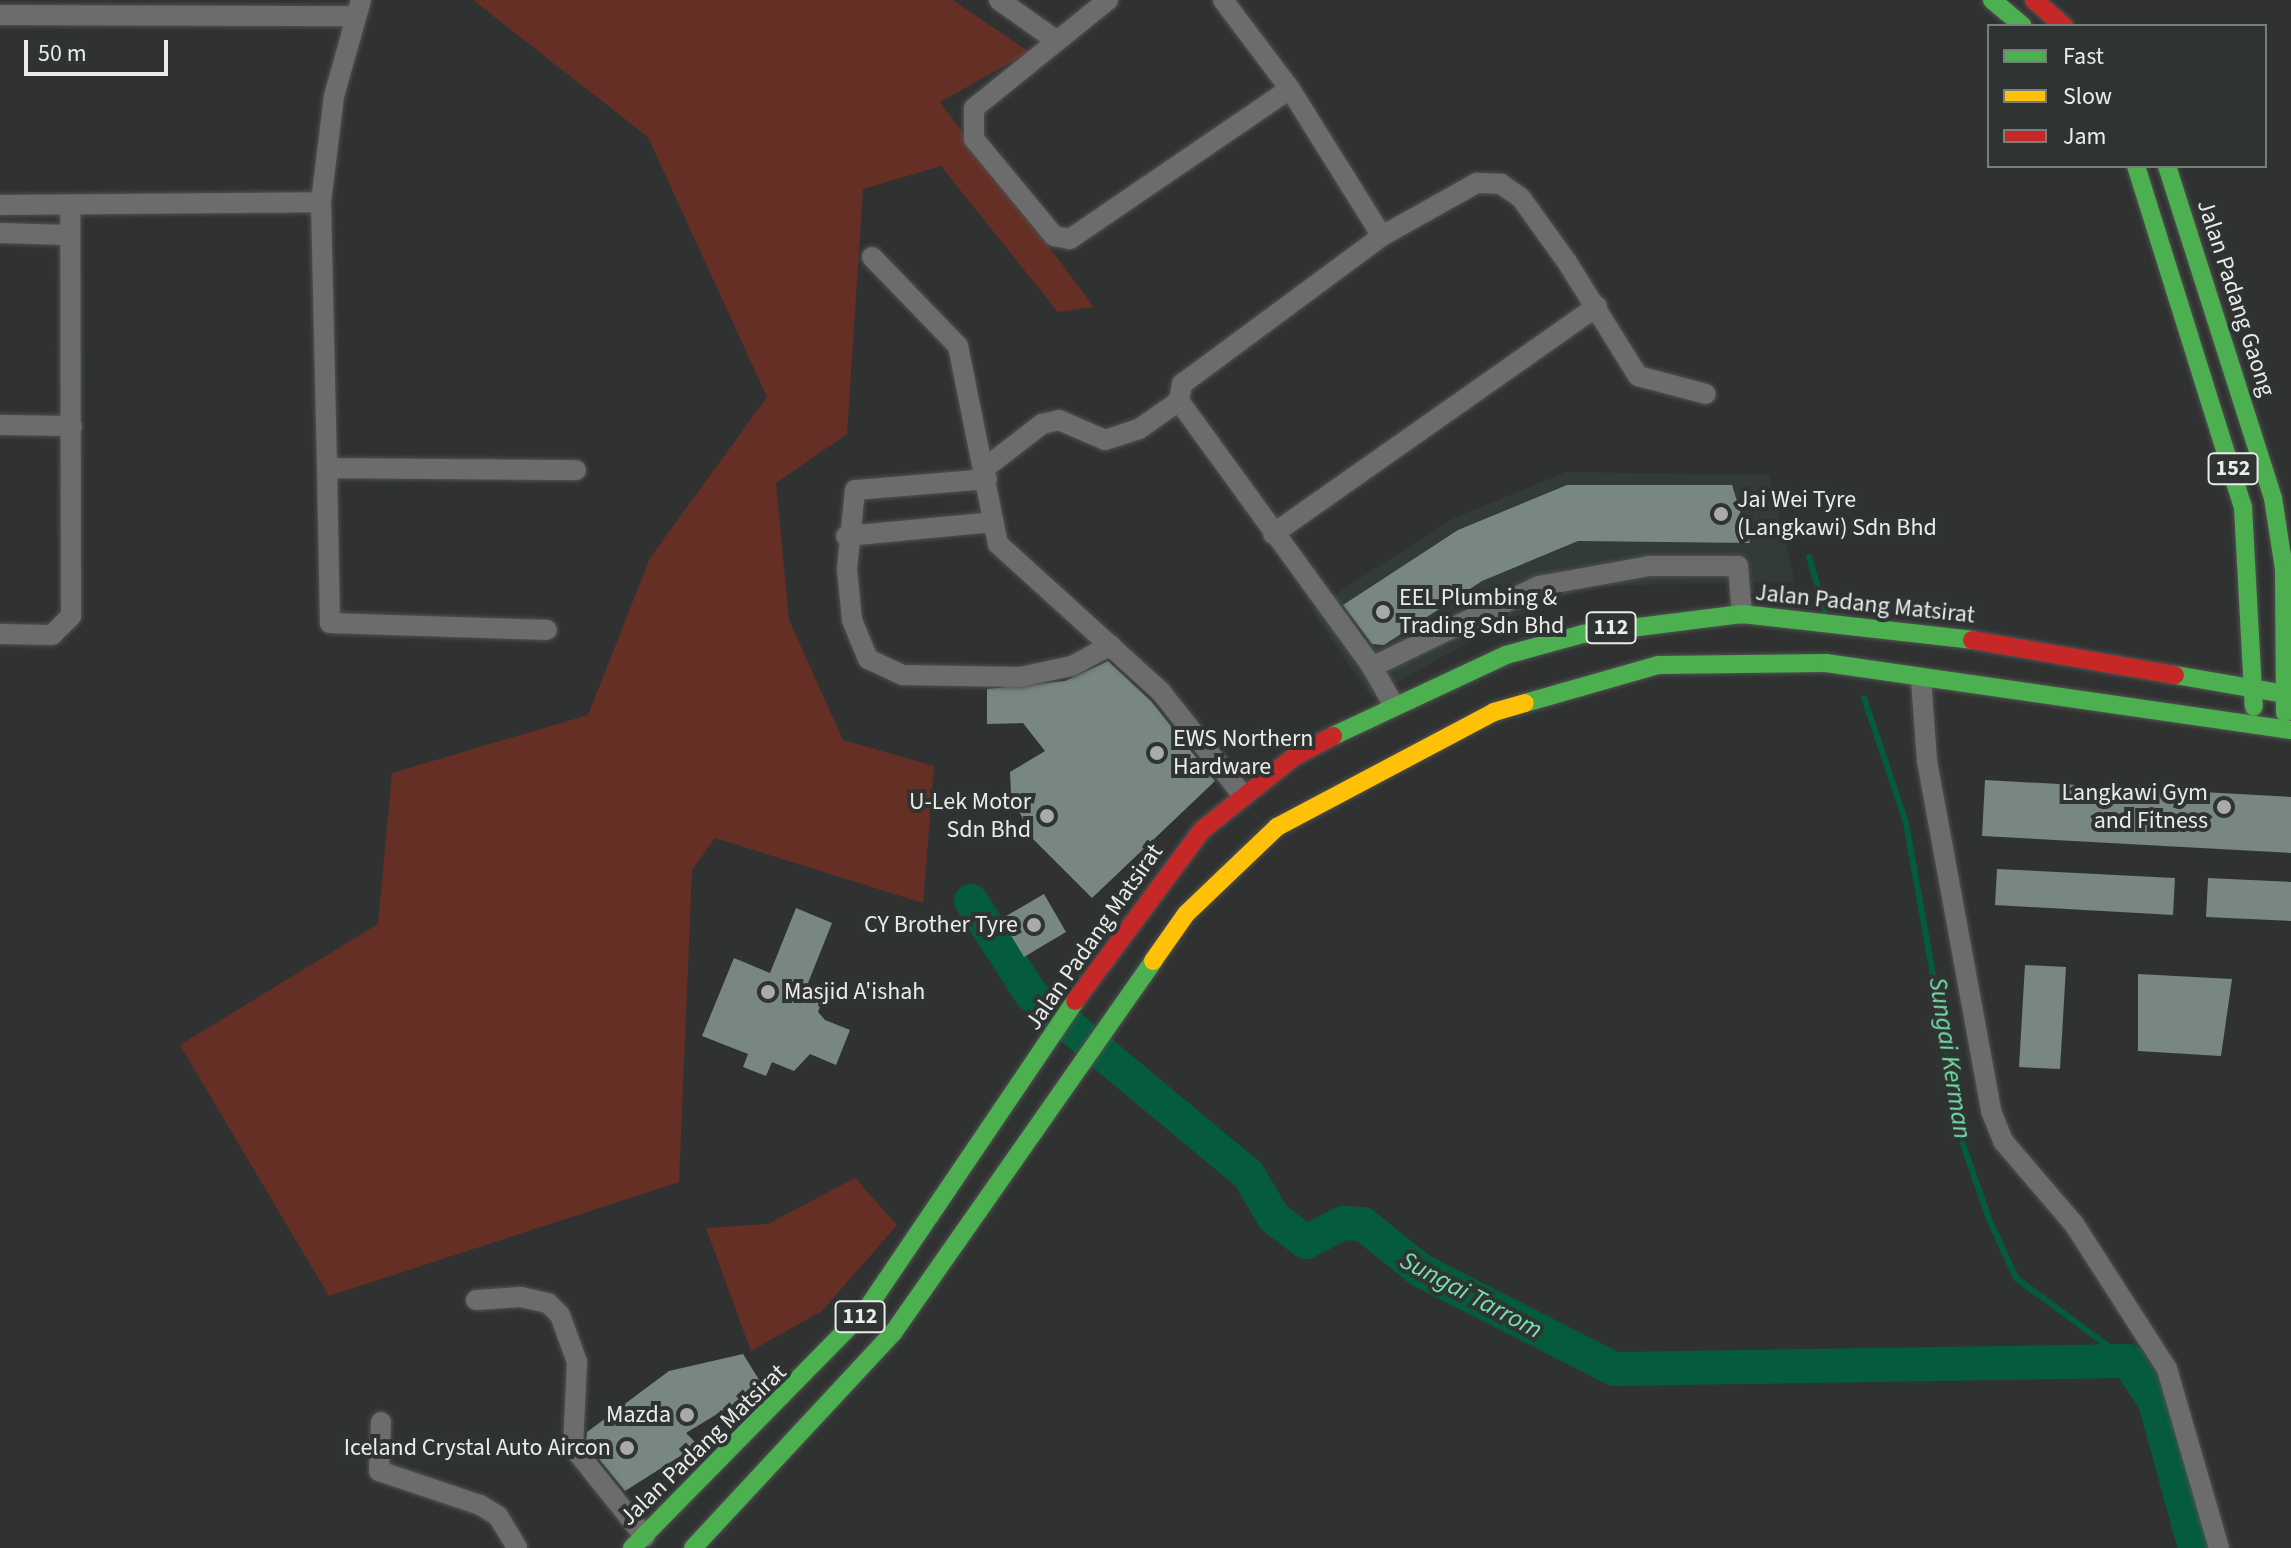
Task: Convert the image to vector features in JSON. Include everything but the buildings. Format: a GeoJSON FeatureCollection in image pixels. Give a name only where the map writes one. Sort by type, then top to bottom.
{"type":"FeatureCollection","features":[{"type":"Feature","properties":{"kind":"main road"},"geometry":{"type":"LineString","coordinates":[[1992,0],[2021,24]]}},
{"type":"Feature","properties":{"kind":"main road"},"geometry":{"type":"LineString","coordinates":[[2034,0],[2062,24]]}},
{"type":"Feature","properties":{"kind":"main road","name":"152"},"geometry":{"type":"LineString","coordinates":[[2137,168],[2243,507],[2254,620],[2254,726]]}},
{"type":"Feature","properties":{"kind":"main road","name":"Jalan Padang Gaong"},"geometry":{"type":"LineString","coordinates":[[2168,168],[2273,498],[2288,730]]}},
{"type":"Feature","properties":{"kind":"main road"},"geometry":{"type":"LineString","coordinates":[[2156,222],[2184,214]]}},
{"type":"Feature","properties":{"kind":"main road","name":"Jalan Padang Matsirat"},"geometry":{"type":"LineString","coordinates":[[639,1542],[866,1310],[1148,894],[1241,793],[1393,704],[1506,655],[1583,634],[1742,614],[1982,641],[2195,676],[2288,695]]}},
{"type":"Feature","properties":{"kind":"main road"},"geometry":{"type":"LineString","coordinates":[[2195,676],[2235,656],[2254,620]]}},
{"type":"Feature","properties":{"kind":"main road"},"geometry":{"type":"LineString","coordinates":[[2283,624],[2291,649]]}},
{"type":"Feature","properties":{"kind":"main road"},"geometry":{"type":"LineString","coordinates":[[1975,686],[1982,641]]}},
{"type":"Feature","properties":{"kind":"main road","name":"112"},"geometry":{"type":"LineString","coordinates":[[693,1548],[893,1333],[1127,1003],[1186,914],[1277,827],[1494,712],[1597,676],[1658,665],[1826,663],[2288,730]]}},
{"type":"Feature","properties":{"kind":"street"},"geometry":{"type":"LineString","coordinates":[[999,0],[1057,41]]}},
{"type":"Feature","properties":{"kind":"street"},"geometry":{"type":"LineString","coordinates":[[1108,0],[974,108],[971,122],[974,139],[1054,236],[1070,239],[1290,89]]}},
{"type":"Feature","properties":{"kind":"street"},"geometry":{"type":"LineString","coordinates":[[1223,0],[1290,89],[1382,236]]}},
{"type":"Feature","properties":{"kind":"street"},"geometry":{"type":"LineString","coordinates":[[0,15],[358,8],[334,96],[321,202],[330,623],[547,630]]}},
{"type":"Feature","properties":{"kind":"street"},"geometry":{"type":"LineString","coordinates":[[1111,645],[1072,666],[1020,677],[881,669],[868,659],[852,620],[846,536],[855,490],[986,474],[1042,424],[1059,420],[1105,440],[1139,429],[1179,401],[1182,384],[1382,236],[1477,183],[1501,184],[1521,198],[1597,306],[1638,376],[1706,394]]}},
{"type":"Feature","properties":{"kind":"street"},"geometry":{"type":"LineString","coordinates":[[0,205],[321,202]]}},
{"type":"Feature","properties":{"kind":"street"},"geometry":{"type":"LineString","coordinates":[[0,634],[52,635],[71,616],[70,205]]}},
{"type":"Feature","properties":{"kind":"street"},"geometry":{"type":"LineString","coordinates":[[0,233],[69,235]]}},
{"type":"Feature","properties":{"kind":"street"},"geometry":{"type":"LineString","coordinates":[[872,257],[955,337],[986,474],[993,522],[1004,552],[1161,692],[1241,793]]}},
{"type":"Feature","properties":{"kind":"street"},"geometry":{"type":"LineString","coordinates":[[1273,534],[1597,306]]}},
{"type":"Feature","properties":{"kind":"street"},"geometry":{"type":"LineString","coordinates":[[1179,401],[1372,667],[1393,704]]}},
{"type":"Feature","properties":{"kind":"street"},"geometry":{"type":"LineString","coordinates":[[0,425],[72,426]]}},
{"type":"Feature","properties":{"kind":"street"},"geometry":{"type":"LineString","coordinates":[[327,468],[576,470]]}},
{"type":"Feature","properties":{"kind":"street"},"geometry":{"type":"LineString","coordinates":[[846,536],[993,522]]}},
{"type":"Feature","properties":{"kind":"street"},"geometry":{"type":"LineString","coordinates":[[1372,667],[1485,610],[1589,573],[1738,566],[1742,614]]}},
{"type":"Feature","properties":{"kind":"street"},"geometry":{"type":"LineString","coordinates":[[1921,679],[1927,761],[1991,1111],[2003,1141],[2074,1224],[2167,1369],[2219,1548]]}},
{"type":"Feature","properties":{"kind":"street"},"geometry":{"type":"LineString","coordinates":[[476,1300],[521,1297],[548,1303],[560,1315],[577,1362],[573,1447],[639,1542]]}},
{"type":"Feature","properties":{"kind":"street"},"geometry":{"type":"LineString","coordinates":[[381,1422],[379,1471],[480,1505],[498,1516],[517,1548]]}},
{"type":"Feature","properties":{"kind":"shaded area"},"geometry":{"type":"Polygon","coordinates":[[[473,0],[953,0],[1029,52],[940,102],[1094,307],[1058,312],[941,166],[863,189],[847,434],[776,483],[789,620],[843,740],[934,766],[923,903],[715,838],[692,870],[679,1182],[329,1296],[180,1045],[378,924],[392,773],[588,715],[650,558],[767,397],[648,137],[473,0]]]}},
{"type":"Feature","properties":{"kind":"shaded area"},"geometry":{"type":"Polygon","coordinates":[[[1566,472],[1769,475],[1795,582],[1589,586],[1506,621],[1371,697],[1311,610],[1452,519],[1566,472]]]}},
{"type":"Feature","properties":{"kind":"shaded area"},"geometry":{"type":"Polygon","coordinates":[[[855,1178],[897,1225],[822,1311],[751,1351],[706,1228],[768,1224],[855,1178]]]}},
{"type":"Feature","properties":{"kind":"waterway","name":"Sungai Kerman"},"geometry":{"type":"LineString","coordinates":[[1809,557],[1825,611]]}},
{"type":"Feature","properties":{"kind":"waterway","name":"Sungai Kerman"},"geometry":{"type":"LineString","coordinates":[[1864,698],[1906,823],[1963,1144],[1989,1219],[2016,1278],[2128,1361]]}},
{"type":"Feature","properties":{"kind":"waterway","name":"Sungai Tarrom"},"geometry":{"type":"LineString","coordinates":[[971,901],[1031,994],[1248,1174],[1274,1218],[1306,1242],[1343,1223],[1363,1224],[1420,1270],[1614,1369],[2128,1361],[2155,1402],[2195,1548]]}},
{"type":"Feature","properties":{"kind":"traffic: fast"},"geometry":{"type":"LineString","coordinates":[[1992,0],[2021,24]]}},
{"type":"Feature","properties":{"kind":"traffic: fast"},"geometry":{"type":"LineString","coordinates":[[2137,168],[2243,507],[2254,707]]}},
{"type":"Feature","properties":{"kind":"traffic: fast"},"geometry":{"type":"LineString","coordinates":[[2168,168],[2273,498],[2284,569],[2285,713]]}},
{"type":"Feature","properties":{"kind":"traffic: fast"},"geometry":{"type":"LineString","coordinates":[[1333,736],[1506,655],[1583,634],[1742,614],[1972,640]]}},
{"type":"Feature","properties":{"kind":"traffic: fast"},"geometry":{"type":"LineString","coordinates":[[1525,703],[1658,665],[1826,663],[2291,730]]}},
{"type":"Feature","properties":{"kind":"traffic: fast"},"geometry":{"type":"LineString","coordinates":[[2175,675],[2291,695]]}},
{"type":"Feature","properties":{"kind":"traffic: fast"},"geometry":{"type":"LineString","coordinates":[[693,1548],[893,1333],[1153,961]]}},
{"type":"Feature","properties":{"kind":"traffic: fast"},"geometry":{"type":"LineString","coordinates":[[632,1548],[866,1310],[1075,1001]]}},
{"type":"Feature","properties":{"kind":"traffic: slow"},"geometry":{"type":"LineString","coordinates":[[1153,961],[1186,914],[1277,827],[1494,712],[1525,703]]}},
{"type":"Feature","properties":{"kind":"traffic: jam"},"geometry":{"type":"LineString","coordinates":[[2034,0],[2062,24]]}},
{"type":"Feature","properties":{"kind":"traffic: jam"},"geometry":{"type":"LineString","coordinates":[[1972,640],[2175,675]]}},
{"type":"Feature","properties":{"kind":"traffic: jam"},"geometry":{"type":"LineString","coordinates":[[1075,1001],[1202,830],[1295,756],[1333,736]]}},
{"type":"Feature","properties":{"kind":"place","name":"Jai Wei Tyre (Langkawi) Sdn Bhd"},"geometry":{"type":"Point","coordinates":[1721,514]}},
{"type":"Feature","properties":{"kind":"place","name":"EEL Plumbing & Trading Sdn Bhd"},"geometry":{"type":"Point","coordinates":[1383,612]}},
{"type":"Feature","properties":{"kind":"place","name":"EWS Northern Hardware"},"geometry":{"type":"Point","coordinates":[1157,753]}},
{"type":"Feature","properties":{"kind":"place","name":"Langkawi Gym and Fitness"},"geometry":{"type":"Point","coordinates":[2224,807]}},
{"type":"Feature","properties":{"kind":"place","name":"U-Lek Motor Sdn Bhd"},"geometry":{"type":"Point","coordinates":[1047,816]}},
{"type":"Feature","properties":{"kind":"place","name":"CY Brother Tyre"},"geometry":{"type":"Point","coordinates":[1034,925]}},
{"type":"Feature","properties":{"kind":"place","name":"Masjid A'ishah"},"geometry":{"type":"Point","coordinates":[768,992]}},
{"type":"Feature","properties":{"kind":"place","name":"Mazda"},"geometry":{"type":"Point","coordinates":[687,1415]}},
{"type":"Feature","properties":{"kind":"place","name":"Iceland Crystal Auto Aircon"},"geometry":{"type":"Point","coordinates":[627,1448]}}]}
